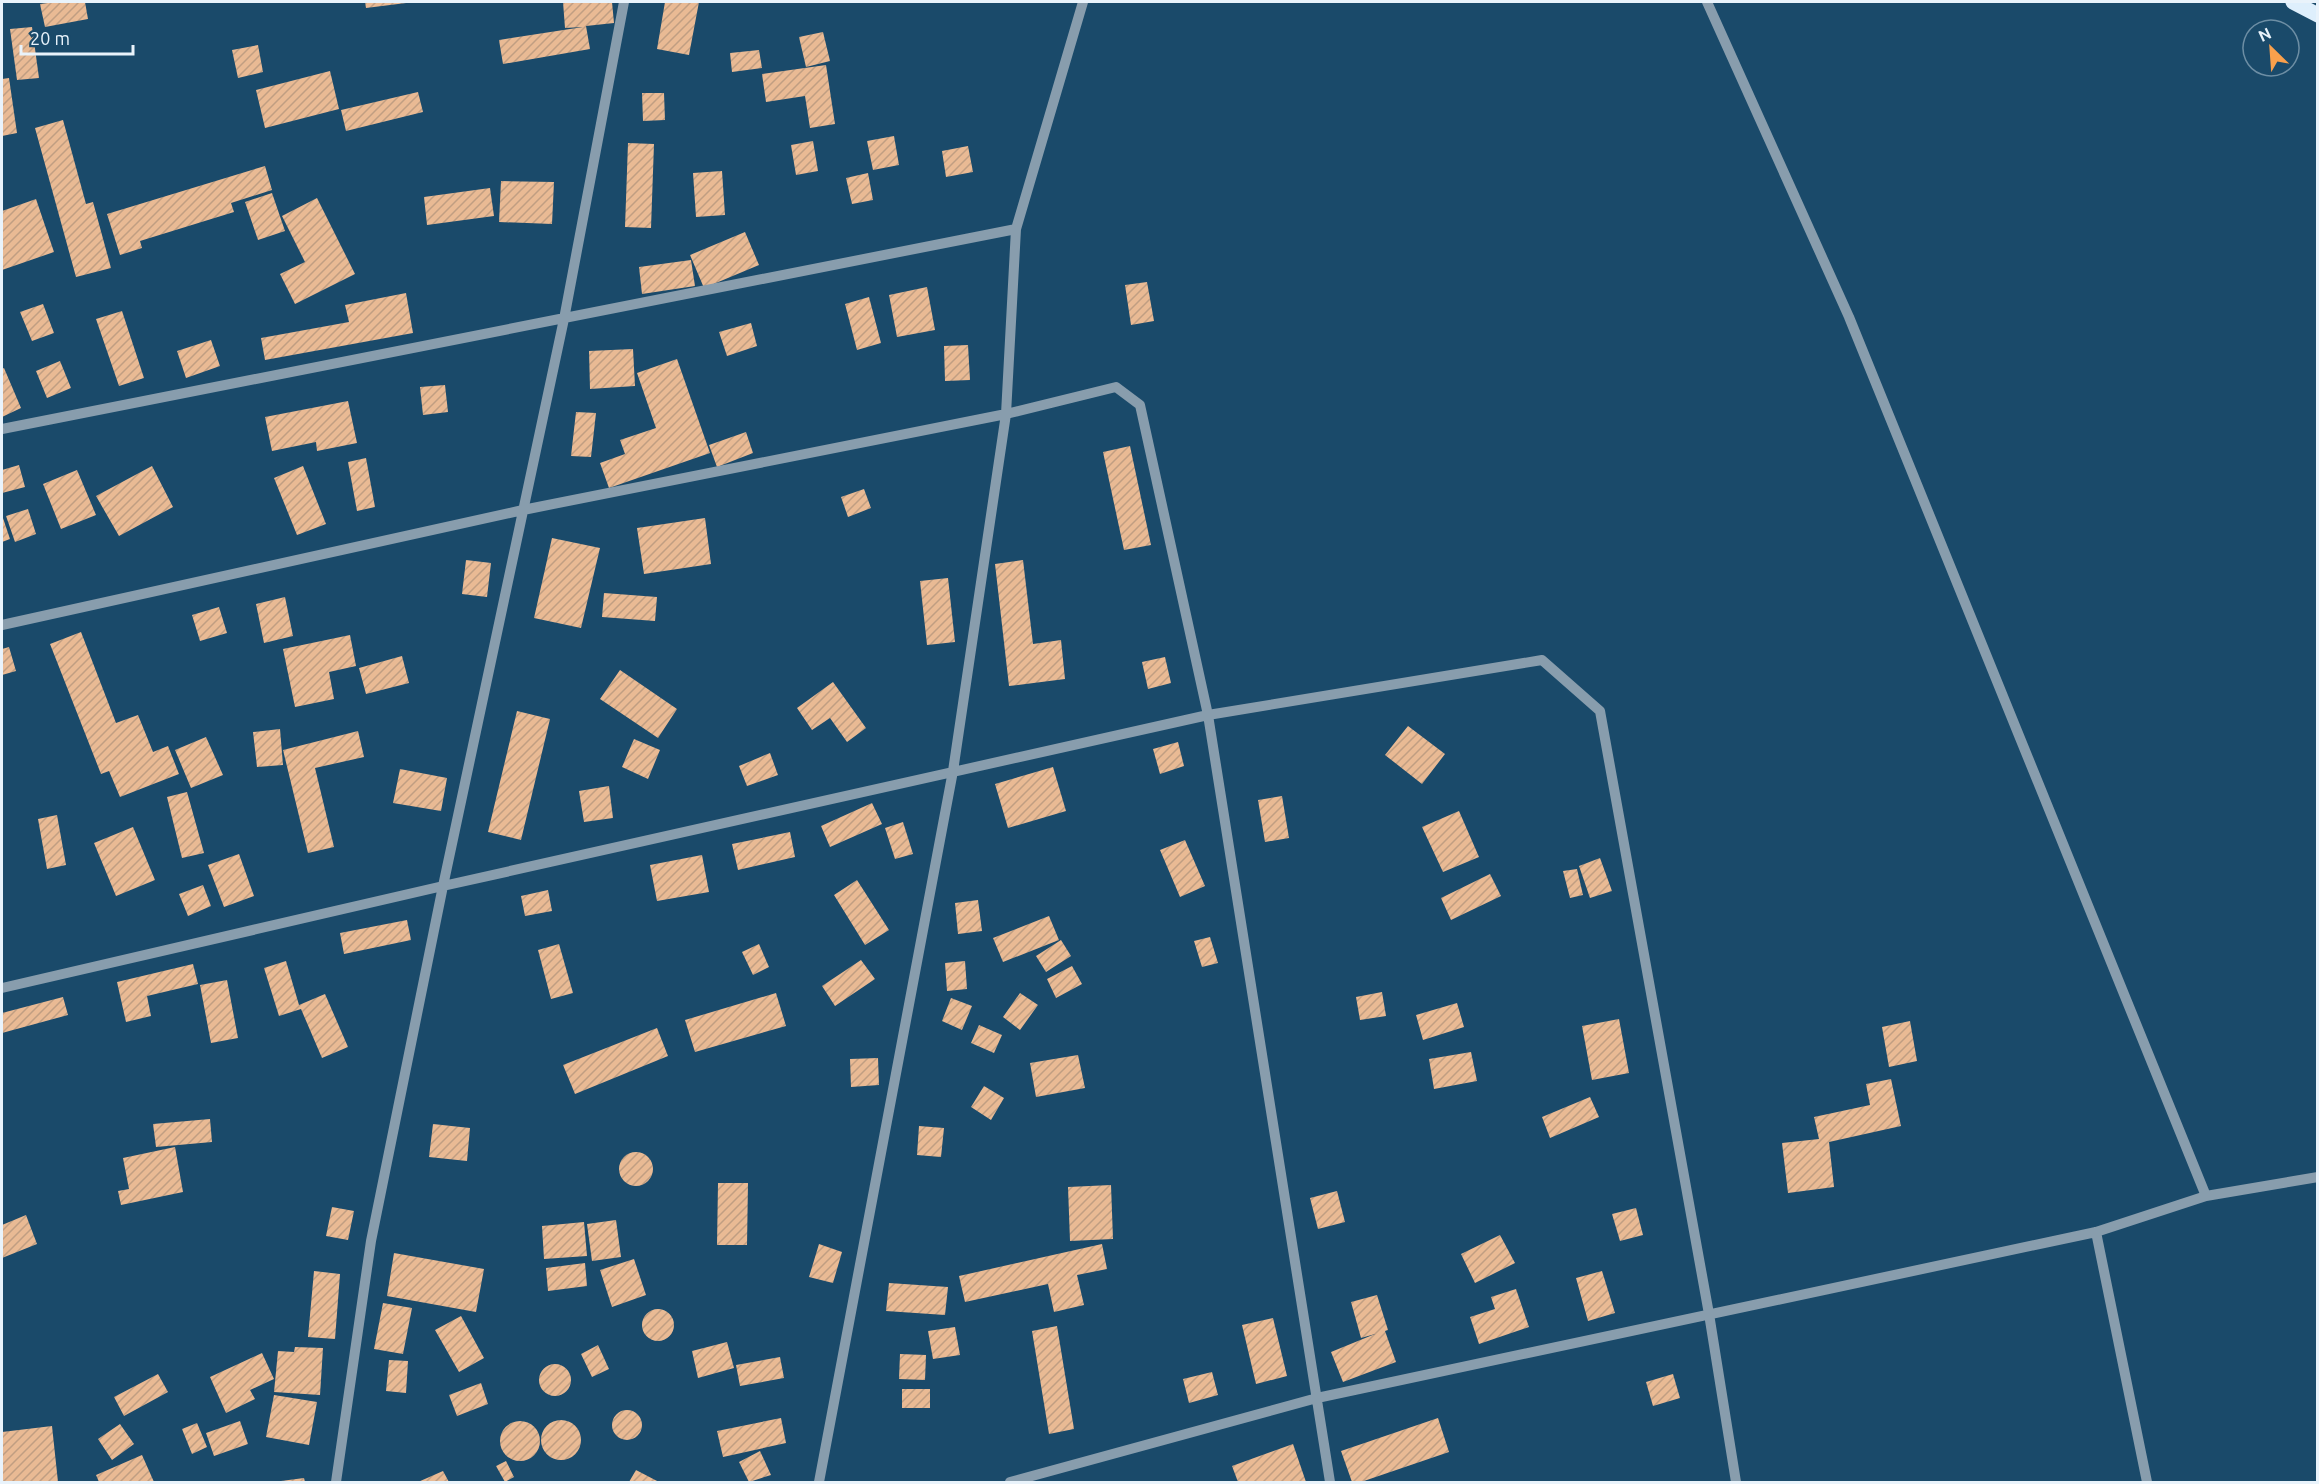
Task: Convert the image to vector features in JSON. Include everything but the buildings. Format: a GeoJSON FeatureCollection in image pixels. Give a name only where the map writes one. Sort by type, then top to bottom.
{"type":"FeatureCollection","features":[{"type":"Feature","properties":{"kind":"main road"},"geometry":{"type":"LineString","coordinates":[[2293,2],[2318,15]]}},
{"type":"Feature","properties":{"kind":"street"},"geometry":{"type":"LineString","coordinates":[[336,1482],[371,1241],[443,886],[564,319],[624,2]]}},
{"type":"Feature","properties":{"kind":"street"},"geometry":{"type":"LineString","coordinates":[[819,1482],[953,771],[1006,414],[1016,228],[1083,2]]}},
{"type":"Feature","properties":{"kind":"street"},"geometry":{"type":"LineString","coordinates":[[1707,2],[1848,317],[2206,1196]]}},
{"type":"Feature","properties":{"kind":"street"},"geometry":{"type":"LineString","coordinates":[[2,429],[1016,228]]}},
{"type":"Feature","properties":{"kind":"street"},"geometry":{"type":"LineString","coordinates":[[2,625],[523,510],[1006,414],[1116,387],[1140,405],[1208,715],[1330,1482]]}},
{"type":"Feature","properties":{"kind":"street"},"geometry":{"type":"LineString","coordinates":[[2,988],[443,886],[1208,715],[1542,660],[1600,711],[1709,1314],[1736,1482]]}},
{"type":"Feature","properties":{"kind":"street"},"geometry":{"type":"LineString","coordinates":[[1010,1482],[1317,1398],[2096,1232],[2206,1196],[2318,1177]]}},
{"type":"Feature","properties":{"kind":"street"},"geometry":{"type":"LineString","coordinates":[[2096,1232],[2147,1482]]}}]}
